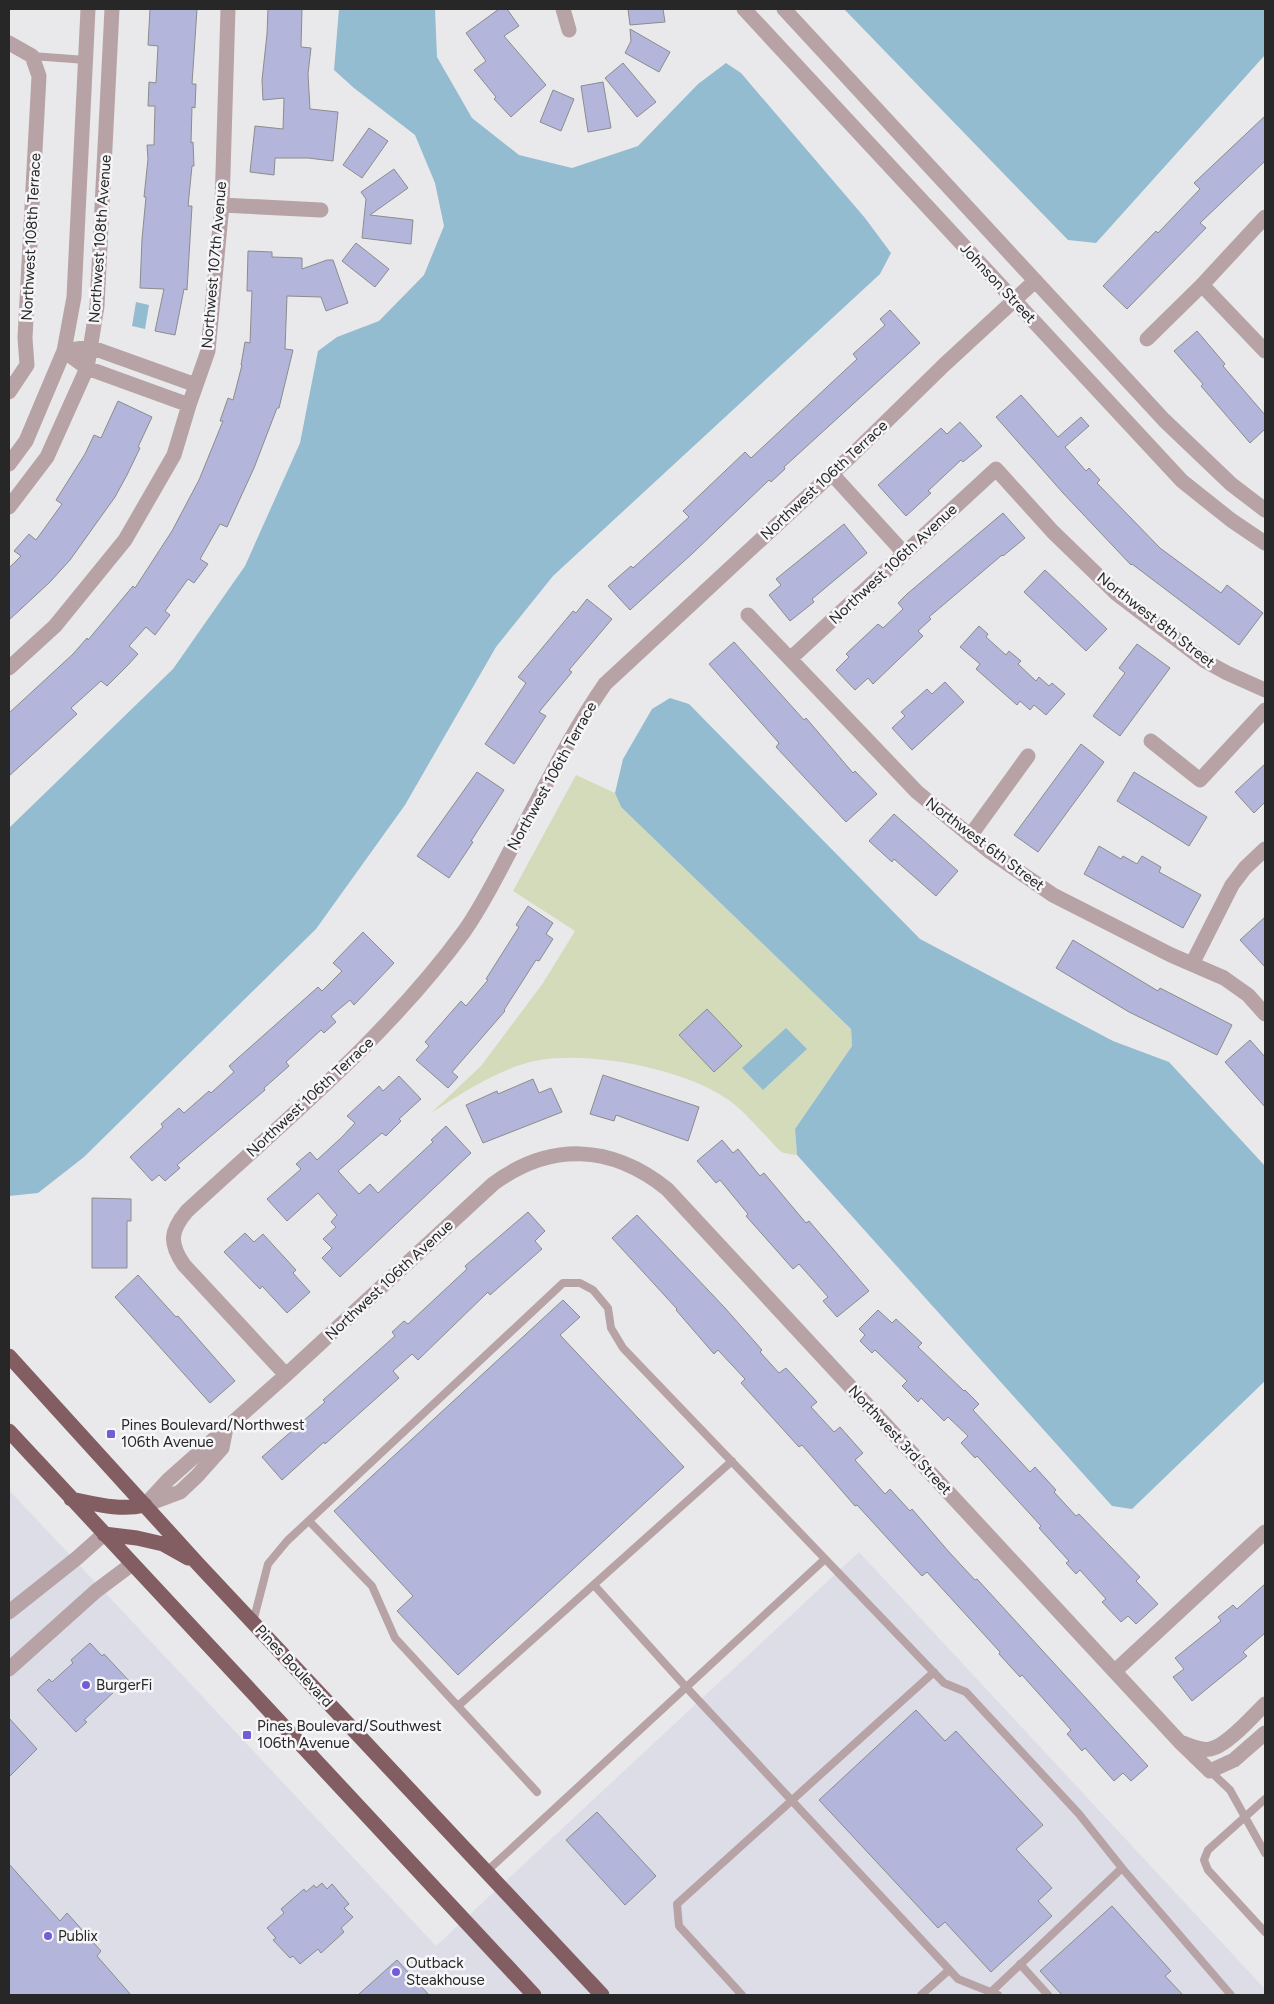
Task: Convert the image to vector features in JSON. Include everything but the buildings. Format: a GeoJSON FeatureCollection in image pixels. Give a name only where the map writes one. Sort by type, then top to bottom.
{"type":"FeatureCollection","features":[{"type":"Feature","properties":{"kind":"highway","name":"Pines Boulevard"},"geometry":{"type":"LineString","coordinates":[[9,1356],[198,1564],[602,1995]]}},
{"type":"Feature","properties":{"kind":"highway"},"geometry":{"type":"LineString","coordinates":[[9,1432],[534,1995]]}},
{"type":"Feature","properties":{"kind":"highway"},"geometry":{"type":"LineString","coordinates":[[71,1499],[110,1507],[131,1508],[145,1505]]}},
{"type":"Feature","properties":{"kind":"highway"},"geometry":{"type":"LineString","coordinates":[[104,1534],[137,1538],[162,1544],[198,1564]]}},
{"type":"Feature","properties":{"kind":"street","name":"Northwest 108th Avenue"},"geometry":{"type":"LineString","coordinates":[[9,464],[26,441],[64,351],[74,297],[88,9]]}},
{"type":"Feature","properties":{"kind":"street","name":"Northwest 108th Avenue"},"geometry":{"type":"LineString","coordinates":[[9,507],[47,457],[87,368],[98,306],[112,9]]}},
{"type":"Feature","properties":{"kind":"street","name":"Northwest 107th Avenue"},"geometry":{"type":"LineString","coordinates":[[9,668],[55,626],[125,540],[174,455],[208,351],[222,205],[228,9]]}},
{"type":"Feature","properties":{"kind":"street"},"geometry":{"type":"LineString","coordinates":[[563,9],[569,30]]}},
{"type":"Feature","properties":{"kind":"street","name":"Johnson Street"},"geometry":{"type":"LineString","coordinates":[[744,9],[1182,481],[1265,543]]}},
{"type":"Feature","properties":{"kind":"street","name":"Johnson Street"},"geometry":{"type":"LineString","coordinates":[[784,9],[1192,448],[1231,484],[1265,510]]}},
{"type":"Feature","properties":{"kind":"street"},"geometry":{"type":"LineString","coordinates":[[9,42],[32,56]]}},
{"type":"Feature","properties":{"kind":"street","name":"Northwest 108th Terrace"},"geometry":{"type":"LineString","coordinates":[[9,392],[27,366],[25,338],[39,76],[32,56]]}},
{"type":"Feature","properties":{"kind":"street"},"geometry":{"type":"LineString","coordinates":[[222,205],[321,210]]}},
{"type":"Feature","properties":{"kind":"street"},"geometry":{"type":"LineString","coordinates":[[1147,339],[1202,285],[1265,217]]}},
{"type":"Feature","properties":{"kind":"street","name":"Northwest 106th Terrace"},"geometry":{"type":"LineString","coordinates":[[286,1375],[184,1265],[178,1256],[173,1239],[178,1222],[187,1211],[372,1040],[420,988],[464,931],[494,881],[584,715],[605,684],[832,474],[1035,280]]}},
{"type":"Feature","properties":{"kind":"street"},"geometry":{"type":"LineString","coordinates":[[1202,285],[1265,352]]}},
{"type":"Feature","properties":{"kind":"street"},"geometry":{"type":"LineString","coordinates":[[64,351],[90,347],[196,385]]}},
{"type":"Feature","properties":{"kind":"street"},"geometry":{"type":"LineString","coordinates":[[64,351],[87,368],[189,405]]}},
{"type":"Feature","properties":{"kind":"street","name":"Northwest 106th Avenue"},"geometry":{"type":"LineString","coordinates":[[790,659],[996,469]]}},
{"type":"Feature","properties":{"kind":"street","name":"Northwest 8th Street"},"geometry":{"type":"LineString","coordinates":[[996,469],[1053,532],[1117,594],[1205,661],[1265,690]]}},
{"type":"Feature","properties":{"kind":"street"},"geometry":{"type":"LineString","coordinates":[[832,474],[904,553]]}},
{"type":"Feature","properties":{"kind":"street","name":"Northwest 6th Street"},"geometry":{"type":"LineString","coordinates":[[748,614],[917,792],[970,836],[1053,895],[1171,955],[1224,978],[1248,995],[1265,1014]]}},
{"type":"Feature","properties":{"kind":"street"},"geometry":{"type":"LineString","coordinates":[[1151,741],[1200,780],[1265,710]]}},
{"type":"Feature","properties":{"kind":"street"},"geometry":{"type":"LineString","coordinates":[[970,836],[1028,756]]}},
{"type":"Feature","properties":{"kind":"street"},"geometry":{"type":"LineString","coordinates":[[1192,964],[1232,885],[1244,868],[1262,857]]}},
{"type":"Feature","properties":{"kind":"street","name":"Northwest 106th Avenue"},"geometry":{"type":"LineString","coordinates":[[145,1505],[180,1492],[222,1448],[226,1428],[493,1184],[517,1168],[533,1161],[565,1154]]}},
{"type":"Feature","properties":{"kind":"street","name":"Northwest 3rd Street"},"geometry":{"type":"LineString","coordinates":[[565,1154],[598,1156],[618,1160],[636,1168],[667,1189],[1179,1741],[1210,1771]]}},
{"type":"Feature","properties":{"kind":"street"},"geometry":{"type":"LineString","coordinates":[[1115,1671],[1265,1532]]}},
{"type":"Feature","properties":{"kind":"street"},"geometry":{"type":"LineString","coordinates":[[9,1612],[104,1534]]}},
{"type":"Feature","properties":{"kind":"street"},"geometry":{"type":"LineString","coordinates":[[9,1669],[96,1591],[132,1564]]}},
{"type":"Feature","properties":{"kind":"street"},"geometry":{"type":"LineString","coordinates":[[1179,1741],[1201,1750],[1211,1750],[1222,1744],[1265,1704]]}},
{"type":"Feature","properties":{"kind":"street"},"geometry":{"type":"LineString","coordinates":[[1210,1771],[1234,1760],[1265,1733]]}},
{"type":"Feature","properties":{"kind":"lane"},"geometry":{"type":"LineString","coordinates":[[32,56],[86,60]]}},
{"type":"Feature","properties":{"kind":"lane"},"geometry":{"type":"LineString","coordinates":[[253,1622],[268,1564],[287,1541],[563,1283],[580,1283],[593,1290],[608,1308],[611,1328],[623,1348],[944,1683],[966,1692],[1079,1814],[1122,1868],[1232,1995]]}},
{"type":"Feature","properties":{"kind":"lane"},"geometry":{"type":"LineString","coordinates":[[458,1706],[732,1461]]}},
{"type":"Feature","properties":{"kind":"lane"},"geometry":{"type":"LineString","coordinates":[[309,1521],[372,1586],[395,1638],[537,1792]]}},
{"type":"Feature","properties":{"kind":"lane"},"geometry":{"type":"LineString","coordinates":[[486,1872],[825,1559]]}},
{"type":"Feature","properties":{"kind":"lane"},"geometry":{"type":"LineString","coordinates":[[594,1585],[686,1687],[958,1978],[992,1994],[1020,1964],[1122,1868]]}},
{"type":"Feature","properties":{"kind":"lane"},"geometry":{"type":"LineString","coordinates":[[742,1995],[678,1926],[677,1904],[934,1672]]}},
{"type":"Feature","properties":{"kind":"lane"},"geometry":{"type":"LineString","coordinates":[[1210,1771],[1230,1790],[1265,1853]]}},
{"type":"Feature","properties":{"kind":"lane"},"geometry":{"type":"LineString","coordinates":[[1265,1799],[1208,1850],[1204,1860],[1208,1870],[1265,1932]]}},
{"type":"Feature","properties":{"kind":"lane"},"geometry":{"type":"LineString","coordinates":[[1020,1964],[1048,1995]]}},
{"type":"Feature","properties":{"kind":"lane"},"geometry":{"type":"LineString","coordinates":[[921,1995],[949,1970]]}},
{"type":"Feature","properties":{"kind":"shaded area"},"geometry":{"type":"Polygon","coordinates":[[[9,1490],[436,1946],[859,1552],[1265,1989],[1265,1995],[9,1995],[9,1490]]]}},
{"type":"Feature","properties":{"kind":"green space"},"geometry":{"type":"Polygon","coordinates":[[[576,775],[615,793],[621,807],[851,1029],[852,1046],[795,1129],[797,1155],[780,1151],[738,1107],[709,1088],[663,1071],[611,1060],[561,1058],[526,1063],[483,1081],[431,1113],[481,1066],[543,983],[575,931],[513,891],[576,775]]]}},
{"type":"Feature","properties":{"kind":"water"},"geometry":{"type":"Polygon","coordinates":[[[339,9],[435,9],[437,57],[472,118],[519,155],[572,168],[638,146],[698,84],[726,63],[741,73],[865,218],[891,253],[880,274],[553,576],[496,647],[405,805],[316,929],[84,1157],[38,1193],[9,1196],[9,828],[173,669],[245,566],[300,443],[318,351],[337,337],[379,321],[424,275],[444,226],[435,183],[415,135],[354,88],[334,70],[339,9]]]}},
{"type":"Feature","properties":{"kind":"water"},"geometry":{"type":"Polygon","coordinates":[[[844,9],[1265,9],[1265,55],[1096,243],[1068,240],[844,9]]]}},
{"type":"Feature","properties":{"kind":"water"},"geometry":{"type":"Polygon","coordinates":[[[136,302],[149,305],[145,329],[132,326],[136,302]]]}},
{"type":"Feature","properties":{"kind":"water"},"geometry":{"type":"Polygon","coordinates":[[[670,698],[689,704],[920,939],[1113,1041],[1169,1062],[1265,1166],[1265,1381],[1132,1509],[1112,1506],[797,1155],[795,1129],[852,1046],[851,1029],[621,807],[615,793],[623,759],[652,709],[670,698]]]}},
{"type":"Feature","properties":{"kind":"water"},"geometry":{"type":"Polygon","coordinates":[[[786,1028],[807,1049],[763,1090],[742,1068],[786,1028]]]}},
{"type":"Feature","properties":{"kind":"place","name":"Pines Boulevard/Northwest 106th Avenue"},"geometry":{"type":"Point","coordinates":[111,1434]}},
{"type":"Feature","properties":{"kind":"place","name":"BurgerFi"},"geometry":{"type":"Point","coordinates":[86,1685]}},
{"type":"Feature","properties":{"kind":"place","name":"Pines Boulevard/Southwest 106th Avenue"},"geometry":{"type":"Point","coordinates":[247,1735]}},
{"type":"Feature","properties":{"kind":"place","name":"Publix"},"geometry":{"type":"Point","coordinates":[48,1936]}},
{"type":"Feature","properties":{"kind":"place","name":"Outback Steakhouse"},"geometry":{"type":"Point","coordinates":[396,1972]}}]}
